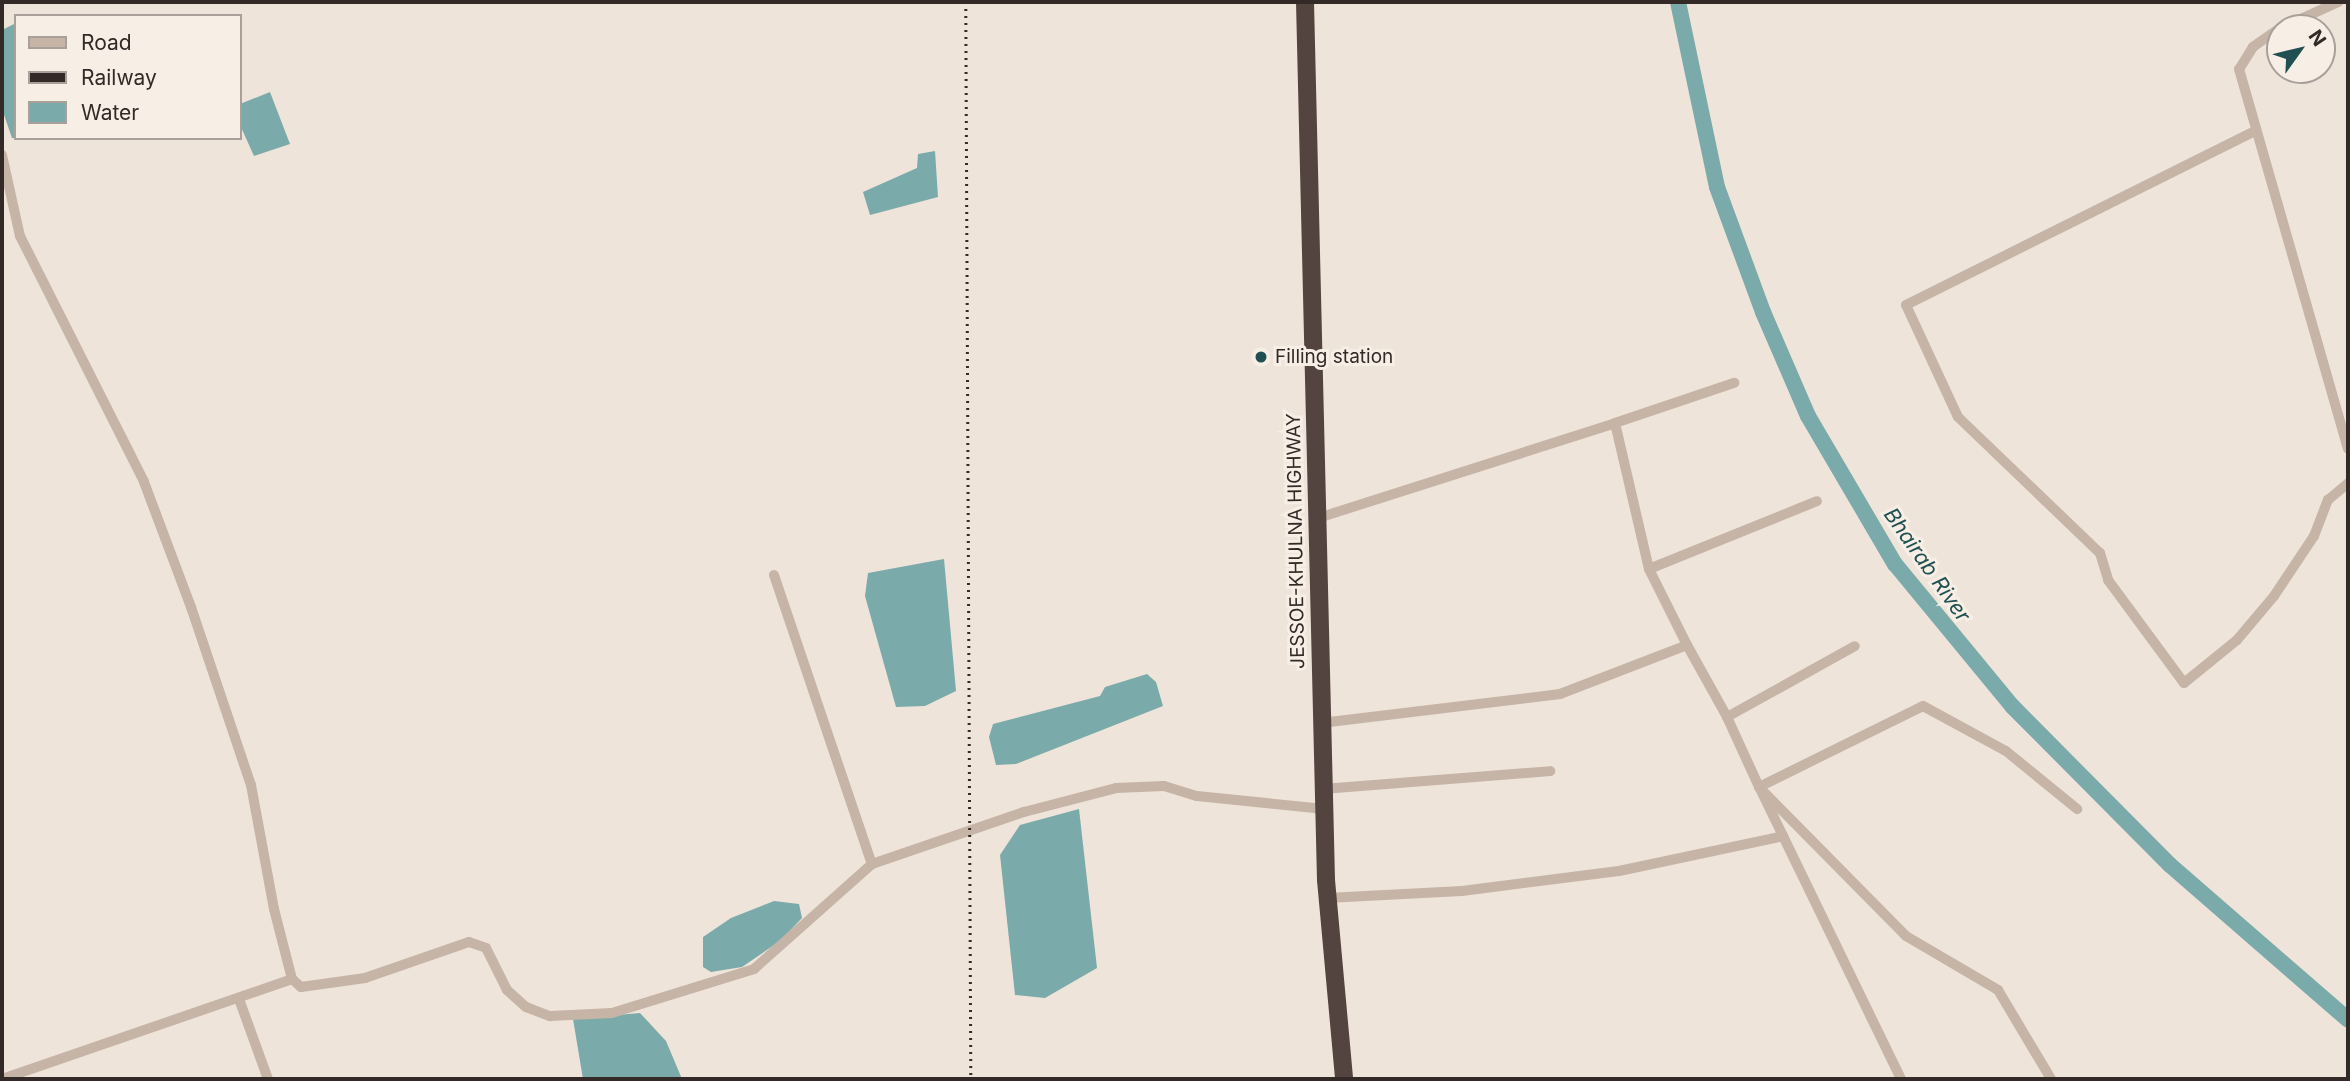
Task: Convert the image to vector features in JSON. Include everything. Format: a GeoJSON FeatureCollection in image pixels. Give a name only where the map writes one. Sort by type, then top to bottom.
{"type":"FeatureCollection","features":[{"type":"Feature","properties":{"kind":"highway","name":"JESSOE-KHULNA HIGHWAY"},"geometry":{"type":"LineString","coordinates":[[1305,2],[1320,723],[1327,898],[1344,1079]]}},
{"type":"Feature","properties":{"kind":"street"},"geometry":{"type":"LineString","coordinates":[[2311,14],[2338,2]]}},
{"type":"Feature","properties":{"kind":"street"},"geometry":{"type":"LineString","coordinates":[[2266,38],[2253,47],[2239,69],[2348,449]]}},
{"type":"Feature","properties":{"kind":"street"},"geometry":{"type":"LineString","coordinates":[[2255,131],[1906,305],[1958,417],[2100,553],[2108,580],[2184,683],[2237,640],[2267,605],[2314,536],[2328,500],[2348,483]]}},
{"type":"Feature","properties":{"kind":"street"},"geometry":{"type":"LineString","coordinates":[[2,155],[20,236],[144,482],[191,607],[251,785],[254,825],[292,979],[302,987],[365,978],[468,942],[486,948],[507,990],[526,1007],[550,1016],[612,1013],[754,969],[872,864],[1024,812],[1116,788],[1164,786],[1196,796],[1324,809]]}},
{"type":"Feature","properties":{"kind":"street"},"geometry":{"type":"LineString","coordinates":[[1314,519],[1734,383]]}},
{"type":"Feature","properties":{"kind":"street"},"geometry":{"type":"LineString","coordinates":[[1615,423],[1649,569],[1686,645],[1727,718],[1900,1079]]}},
{"type":"Feature","properties":{"kind":"street"},"geometry":{"type":"LineString","coordinates":[[1649,569],[1817,502]]}},
{"type":"Feature","properties":{"kind":"street"},"geometry":{"type":"LineString","coordinates":[[774,575],[872,864]]}},
{"type":"Feature","properties":{"kind":"street"},"geometry":{"type":"LineString","coordinates":[[1320,723],[1560,694],[1686,645]]}},
{"type":"Feature","properties":{"kind":"street"},"geometry":{"type":"LineString","coordinates":[[1727,718],[1854,646]]}},
{"type":"Feature","properties":{"kind":"street"},"geometry":{"type":"LineString","coordinates":[[1759,787],[1923,706],[2006,751],[2077,810]]}},
{"type":"Feature","properties":{"kind":"street"},"geometry":{"type":"LineString","coordinates":[[1323,789],[1550,771]]}},
{"type":"Feature","properties":{"kind":"street"},"geometry":{"type":"LineString","coordinates":[[1759,787],[1906,936],[1998,990],[2051,1079]]}},
{"type":"Feature","properties":{"kind":"street"},"geometry":{"type":"LineString","coordinates":[[1327,898],[1462,891],[1619,871],[1783,836]]}},
{"type":"Feature","properties":{"kind":"street"},"geometry":{"type":"LineString","coordinates":[[2,1079],[292,979]]}},
{"type":"Feature","properties":{"kind":"street"},"geometry":{"type":"LineString","coordinates":[[239,999],[268,1079]]}},
{"type":"Feature","properties":{"kind":"water"},"geometry":{"type":"Polygon","coordinates":[[[14,24],[14,138],[2,109],[2,30],[14,24]]]}},
{"type":"Feature","properties":{"kind":"water"},"geometry":{"type":"Polygon","coordinates":[[[270,92],[290,144],[254,156],[242,129],[242,103],[270,92]]]}},
{"type":"Feature","properties":{"kind":"water"},"geometry":{"type":"Polygon","coordinates":[[[935,151],[938,197],[870,215],[863,192],[917,168],[918,154],[935,151]]]}},
{"type":"Feature","properties":{"kind":"water"},"geometry":{"type":"Polygon","coordinates":[[[944,559],[956,691],[925,706],[896,707],[865,596],[868,573],[944,559]]]}},
{"type":"Feature","properties":{"kind":"water"},"geometry":{"type":"Polygon","coordinates":[[[1147,674],[1156,682],[1163,706],[1016,764],[996,765],[989,737],[993,724],[1100,696],[1105,687],[1147,674]]]}},
{"type":"Feature","properties":{"kind":"water"},"geometry":{"type":"Polygon","coordinates":[[[1079,809],[1097,968],[1045,998],[1015,995],[1000,855],[1020,825],[1079,809]]]}},
{"type":"Feature","properties":{"kind":"water"},"geometry":{"type":"Polygon","coordinates":[[[774,901],[799,904],[802,918],[780,941],[742,967],[711,972],[703,967],[703,937],[731,918],[774,901]]]}},
{"type":"Feature","properties":{"kind":"water"},"geometry":{"type":"Polygon","coordinates":[[[640,1013],[666,1041],[682,1079],[583,1079],[573,1019],[640,1013]]]}},
{"type":"Feature","properties":{"kind":"waterway","name":"Bhairab River"},"geometry":{"type":"LineString","coordinates":[[1678,2],[1717,187],[1763,312],[1808,416],[1895,564],[2012,706],[2170,865],[2348,1020]]}},
{"type":"Feature","properties":{"kind":"railway"},"geometry":{"type":"LineString","coordinates":[[966,2],[971,1079]]}},
{"type":"Feature","properties":{"kind":"place","name":"Filling station"},"geometry":{"type":"Point","coordinates":[1261,357]}}]}
